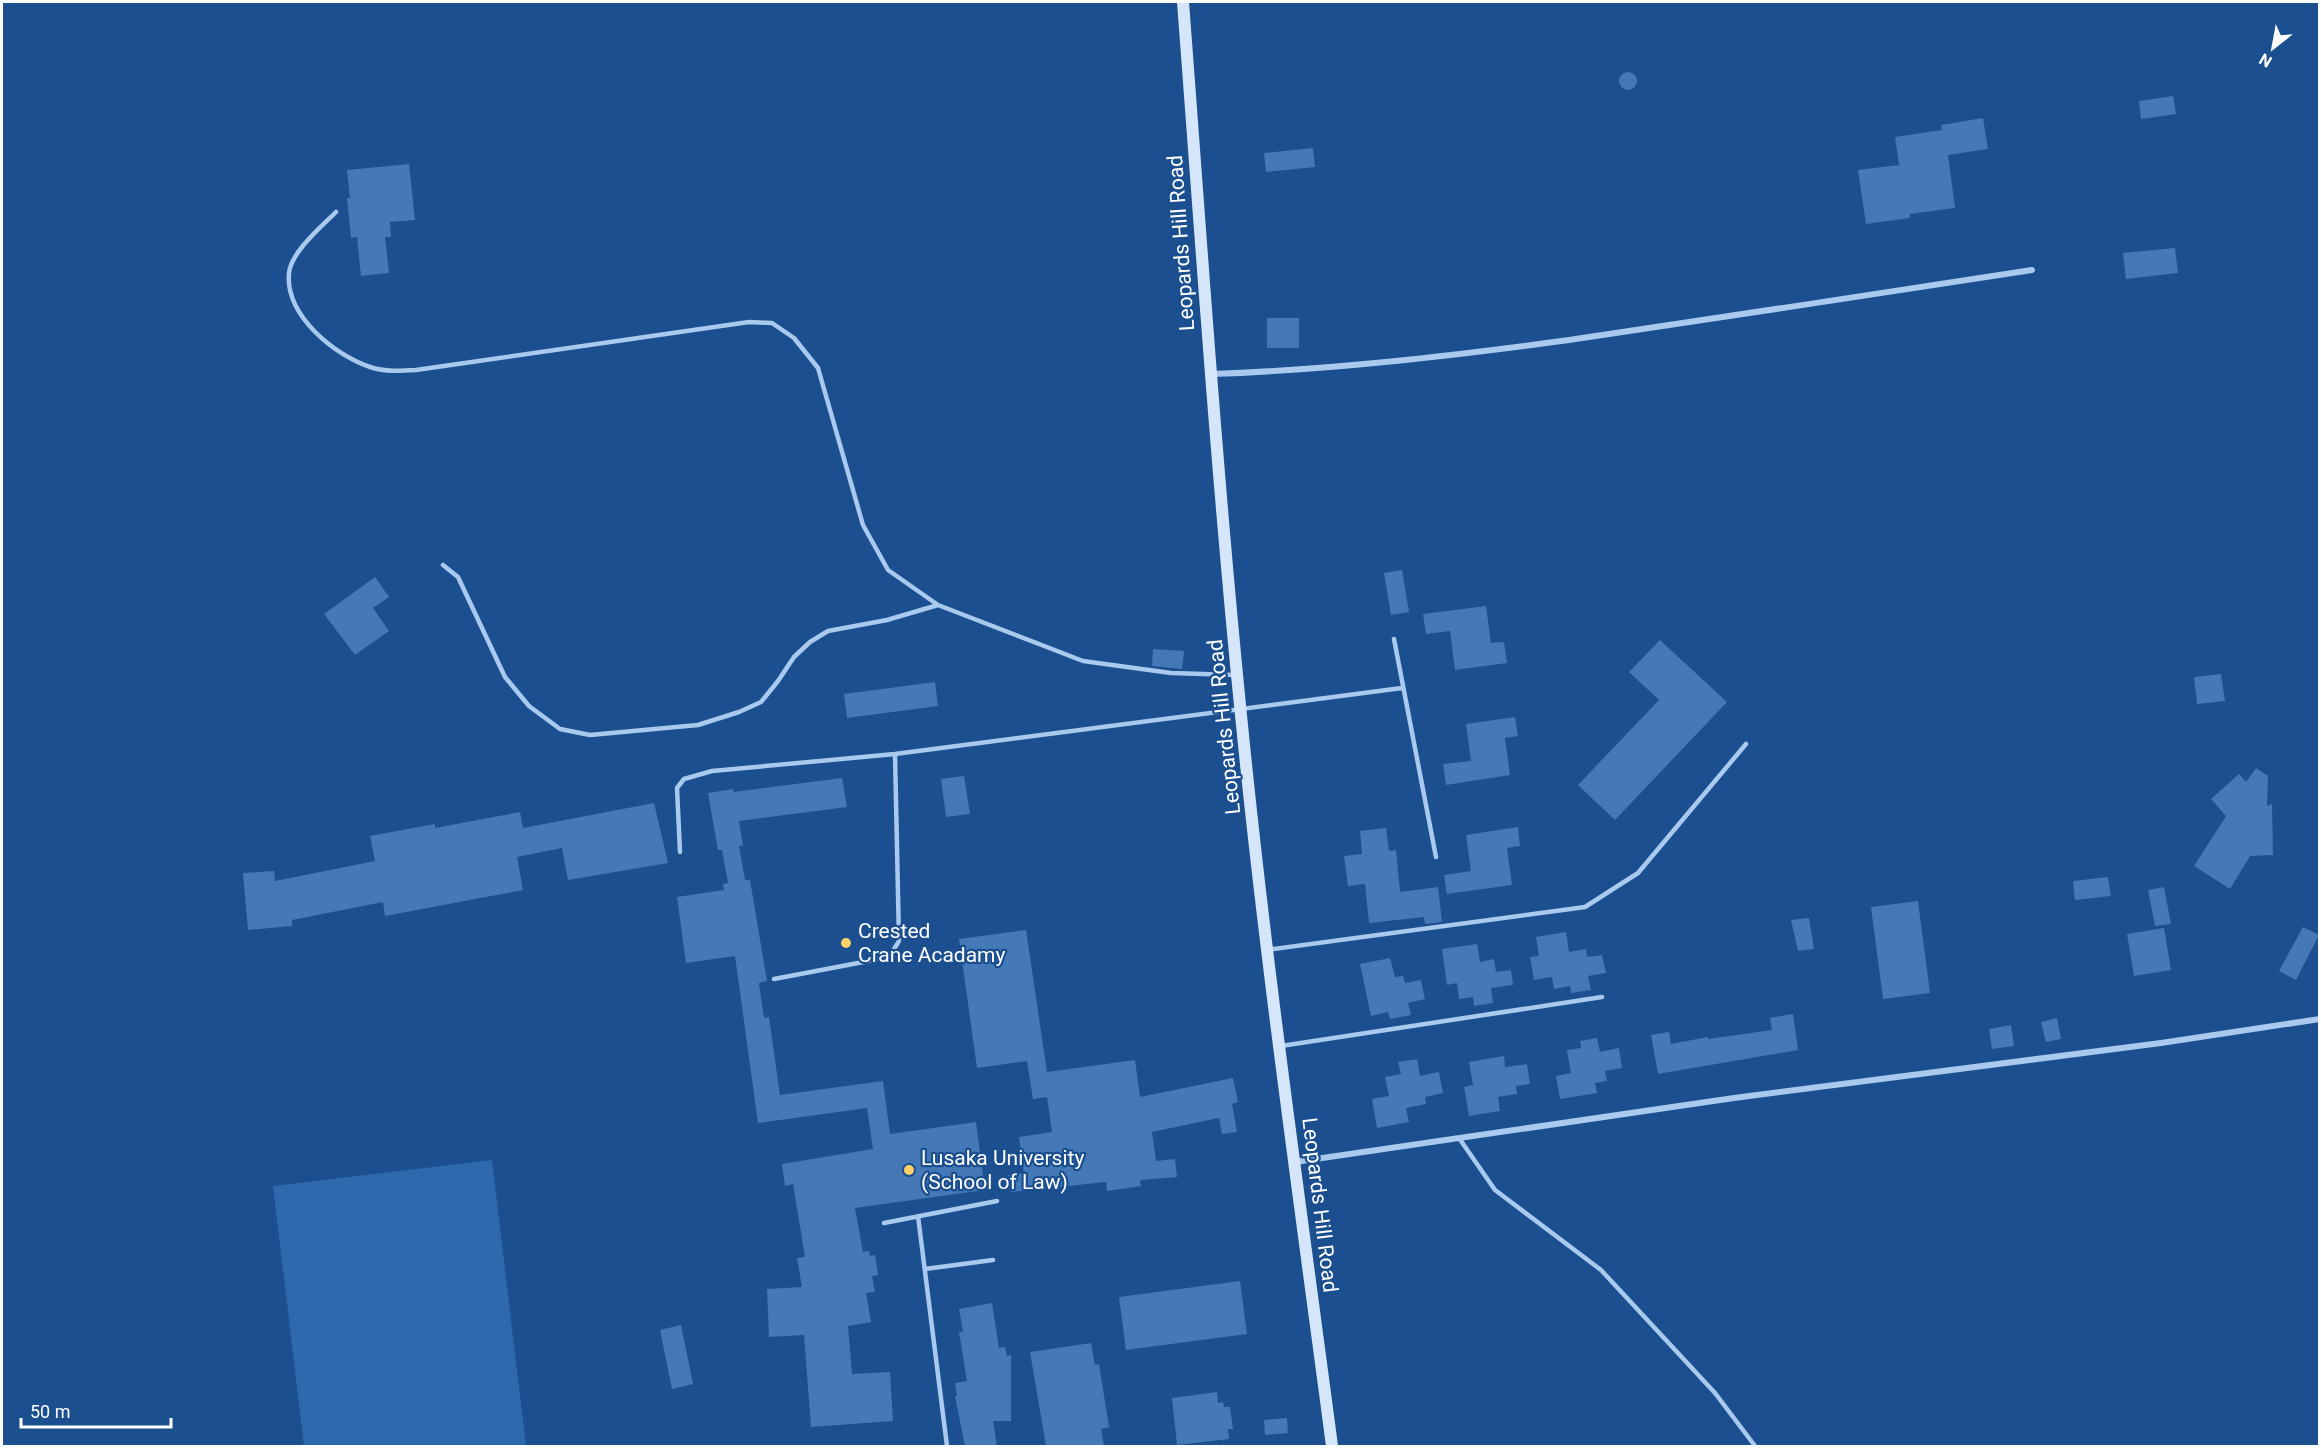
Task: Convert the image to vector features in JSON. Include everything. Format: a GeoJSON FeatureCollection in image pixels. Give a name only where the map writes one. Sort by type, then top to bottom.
{"type":"FeatureCollection","features":[{"type":"Feature","properties":{"kind":"main road","name":"Leopards Hill Road"},"geometry":{"type":"LineString","coordinates":[[1183,2],[1224,539],[1240,711],[1267,950],[1332,1446]]}},
{"type":"Feature","properties":{"kind":"street"},"geometry":{"type":"LineString","coordinates":[[1211,374],[1288,372],[1432,358],[1689,323],[2032,270]]}},
{"type":"Feature","properties":{"kind":"street"},"geometry":{"type":"LineString","coordinates":[[1295,1162],[1734,1098],[2149,1044],[2319,1019]]}},
{"type":"Feature","properties":{"kind":"lane"},"geometry":{"type":"LineString","coordinates":[[336,212],[300,249],[293,260],[289,272],[293,303],[313,331],[356,361],[372,368],[395,371],[416,370],[737,323],[772,323],[794,338],[818,368],[863,525],[888,570],[938,605],[1083,661],[1171,673],[1238,675]]}},
{"type":"Feature","properties":{"kind":"lane"},"geometry":{"type":"LineString","coordinates":[[443,565],[458,577],[506,677],[529,706],[560,729],[590,735],[698,725],[739,712],[760,702],[794,657],[810,642],[828,631],[887,620],[938,605]]}},
{"type":"Feature","properties":{"kind":"lane"},"geometry":{"type":"LineString","coordinates":[[1394,639],[1436,857]]}},
{"type":"Feature","properties":{"kind":"lane"},"geometry":{"type":"LineString","coordinates":[[680,852],[677,788],[684,779],[712,771],[895,754],[1240,711],[1402,688]]}},
{"type":"Feature","properties":{"kind":"lane"},"geometry":{"type":"LineString","coordinates":[[1267,950],[1585,907],[1638,873],[1746,744]]}},
{"type":"Feature","properties":{"kind":"lane"},"geometry":{"type":"LineString","coordinates":[[774,979],[874,960],[891,954],[899,941],[895,754]]}},
{"type":"Feature","properties":{"kind":"lane"},"geometry":{"type":"LineString","coordinates":[[1280,1046],[1602,996]]}},
{"type":"Feature","properties":{"kind":"lane"},"geometry":{"type":"LineString","coordinates":[[1459,1138],[1495,1190],[1600,1270],[1715,1393],[1755,1446]]}},
{"type":"Feature","properties":{"kind":"lane"},"geometry":{"type":"LineString","coordinates":[[884,1222],[996,1202]]}},
{"type":"Feature","properties":{"kind":"lane"},"geometry":{"type":"LineString","coordinates":[[918,1216],[946,1446]]}},
{"type":"Feature","properties":{"kind":"lane"},"geometry":{"type":"LineString","coordinates":[[925,1269],[993,1260]]}},
{"type":"Feature","properties":{"kind":"shaded area"},"geometry":{"type":"Polygon","coordinates":[[[492,1160],[526,1446],[304,1446],[273,1186],[492,1160]]]}},
{"type":"Feature","properties":{"kind":"building"},"geometry":{"type":"Polygon","coordinates":[[[1628,72],[1634,75],[1637,81],[1634,87],[1628,90],[1622,87],[1619,81],[1622,75],[1628,72]]]}},
{"type":"Feature","properties":{"kind":"building"},"geometry":{"type":"Polygon","coordinates":[[[2173,96],[2176,114],[2141,119],[2139,101],[2173,96]]]}},
{"type":"Feature","properties":{"kind":"building"},"geometry":{"type":"Polygon","coordinates":[[[1983,118],[1988,149],[1948,155],[1955,208],[1910,214],[1910,218],[1866,224],[1858,170],[1899,165],[1895,137],[1942,130],[1941,125],[1983,118]]]}},
{"type":"Feature","properties":{"kind":"building"},"geometry":{"type":"Polygon","coordinates":[[[1313,148],[1315,167],[1266,172],[1264,153],[1313,148]]]}},
{"type":"Feature","properties":{"kind":"building"},"geometry":{"type":"Polygon","coordinates":[[[409,164],[415,220],[390,222],[391,237],[385,237],[389,273],[361,276],[357,237],[351,238],[347,170],[409,164]]]}},
{"type":"Feature","properties":{"kind":"building"},"geometry":{"type":"Polygon","coordinates":[[[2175,248],[2178,273],[2126,279],[2123,253],[2175,248]]]}},
{"type":"Feature","properties":{"kind":"building"},"geometry":{"type":"Polygon","coordinates":[[[1267,318],[1299,318],[1299,348],[1267,348],[1267,318]]]}},
{"type":"Feature","properties":{"kind":"building"},"geometry":{"type":"Polygon","coordinates":[[[1402,570],[1409,612],[1391,615],[1384,573],[1402,570]]]}},
{"type":"Feature","properties":{"kind":"building"},"geometry":{"type":"Polygon","coordinates":[[[375,577],[389,597],[373,608],[389,631],[355,655],[324,614],[375,577]]]}},
{"type":"Feature","properties":{"kind":"building"},"geometry":{"type":"Polygon","coordinates":[[[1486,606],[1491,643],[1504,642],[1507,663],[1455,670],[1450,631],[1426,634],[1423,614],[1486,606]]]}},
{"type":"Feature","properties":{"kind":"building"},"geometry":{"type":"Polygon","coordinates":[[[1660,640],[1727,702],[1615,820],[1578,785],[1659,700],[1629,672],[1660,640]]]}},
{"type":"Feature","properties":{"kind":"building"},"geometry":{"type":"Polygon","coordinates":[[[1153,649],[1184,651],[1182,669],[1152,666],[1153,649]]]}},
{"type":"Feature","properties":{"kind":"building"},"geometry":{"type":"Polygon","coordinates":[[[2221,674],[2225,701],[2197,704],[2194,677],[2221,674]]]}},
{"type":"Feature","properties":{"kind":"building"},"geometry":{"type":"Polygon","coordinates":[[[935,682],[938,706],[847,718],[844,694],[935,682]]]}},
{"type":"Feature","properties":{"kind":"building"},"geometry":{"type":"Polygon","coordinates":[[[1515,717],[1518,736],[1505,738],[1510,775],[1446,785],[1443,764],[1471,761],[1466,724],[1515,717]]]}},
{"type":"Feature","properties":{"kind":"building"},"geometry":{"type":"Polygon","coordinates":[[[2256,768],[2268,776],[2267,806],[2272,804],[2273,855],[2250,856],[2230,889],[2194,866],[2226,816],[2211,799],[2239,774],[2246,782],[2256,768]]]}},
{"type":"Feature","properties":{"kind":"building"},"geometry":{"type":"Polygon","coordinates":[[[964,776],[970,814],[946,817],[941,779],[964,776]]]}},
{"type":"Feature","properties":{"kind":"building"},"geometry":{"type":"Polygon","coordinates":[[[842,778],[847,807],[739,821],[743,846],[739,846],[745,880],[750,880],[767,981],[759,983],[764,1018],[769,1017],[780,1095],[883,1081],[890,1134],[976,1122],[985,1190],[855,1208],[863,1252],[869,1251],[870,1256],[875,1255],[878,1275],[872,1276],[875,1292],[866,1293],[871,1322],[848,1326],[852,1374],[890,1372],[893,1421],[811,1427],[804,1335],[769,1337],[767,1289],[802,1287],[797,1258],[805,1257],[793,1184],[785,1186],[782,1164],[873,1149],[867,1108],[758,1123],[735,956],[686,963],[677,897],[724,890],[723,884],[728,883],[722,850],[718,850],[708,793],[733,789],[734,792],[842,778]]]}},
{"type":"Feature","properties":{"kind":"building"},"geometry":{"type":"Polygon","coordinates":[[[654,803],[668,863],[568,880],[562,848],[517,857],[523,890],[385,916],[383,902],[292,920],[292,926],[248,930],[243,873],[274,871],[275,881],[375,861],[370,836],[435,824],[435,828],[520,812],[523,828],[654,803]]]}},
{"type":"Feature","properties":{"kind":"building"},"geometry":{"type":"Polygon","coordinates":[[[1518,827],[1520,846],[1507,848],[1512,885],[1447,894],[1444,875],[1471,871],[1466,835],[1518,827]]]}},
{"type":"Feature","properties":{"kind":"building"},"geometry":{"type":"Polygon","coordinates":[[[1386,828],[1389,851],[1396,850],[1400,892],[1438,887],[1442,922],[1425,924],[1424,917],[1369,923],[1365,884],[1348,886],[1344,856],[1362,854],[1360,831],[1386,828]]]}},
{"type":"Feature","properties":{"kind":"building"},"geometry":{"type":"Polygon","coordinates":[[[2108,877],[2111,896],[2075,900],[2073,881],[2108,877]]]}},
{"type":"Feature","properties":{"kind":"building"},"geometry":{"type":"Polygon","coordinates":[[[2164,887],[2171,924],[2155,926],[2148,890],[2164,887]]]}},
{"type":"Feature","properties":{"kind":"building"},"geometry":{"type":"Polygon","coordinates":[[[1918,901],[1930,993],[1883,999],[1871,907],[1918,901]]]}},
{"type":"Feature","properties":{"kind":"building"},"geometry":{"type":"Polygon","coordinates":[[[1809,918],[1814,949],[1798,951],[1791,920],[1809,918]]]}},
{"type":"Feature","properties":{"kind":"building"},"geometry":{"type":"Polygon","coordinates":[[[2303,927],[2319,935],[2296,980],[2279,971],[2303,927]]]}},
{"type":"Feature","properties":{"kind":"building"},"geometry":{"type":"Polygon","coordinates":[[[2164,928],[2171,970],[2134,976],[2127,934],[2164,928]]]}},
{"type":"Feature","properties":{"kind":"building"},"geometry":{"type":"Polygon","coordinates":[[[1026,930],[1047,1072],[1135,1060],[1140,1097],[1233,1078],[1238,1102],[1232,1104],[1237,1132],[1222,1134],[1219,1118],[1152,1132],[1156,1161],[1175,1159],[1177,1177],[1140,1180],[1141,1186],[1107,1191],[1106,1182],[1011,1192],[1008,1175],[1024,1173],[1019,1137],[1052,1132],[1047,1097],[1033,1099],[1027,1061],[977,1068],[959,939],[1026,930]]]}},
{"type":"Feature","properties":{"kind":"building"},"geometry":{"type":"Polygon","coordinates":[[[1566,932],[1569,952],[1586,949],[1587,957],[1602,955],[1606,973],[1588,976],[1591,990],[1571,993],[1570,986],[1554,989],[1552,977],[1534,980],[1530,957],[1539,956],[1536,937],[1566,932]]]}},
{"type":"Feature","properties":{"kind":"building"},"geometry":{"type":"Polygon","coordinates":[[[1477,944],[1480,962],[1494,959],[1496,972],[1511,970],[1513,985],[1491,988],[1493,1003],[1474,1006],[1473,997],[1459,999],[1457,983],[1447,985],[1442,949],[1477,944]]]}},
{"type":"Feature","properties":{"kind":"building"},"geometry":{"type":"Polygon","coordinates":[[[1390,958],[1395,977],[1403,976],[1405,983],[1421,980],[1425,999],[1408,1003],[1411,1015],[1390,1019],[1388,1012],[1371,1016],[1360,964],[1390,958]]]}},
{"type":"Feature","properties":{"kind":"building"},"geometry":{"type":"Polygon","coordinates":[[[1793,1014],[1798,1050],[1658,1074],[1651,1035],[1669,1032],[1671,1044],[1708,1037],[1708,1039],[1772,1030],[1770,1018],[1793,1014]]]}},
{"type":"Feature","properties":{"kind":"building"},"geometry":{"type":"Polygon","coordinates":[[[2057,1018],[2061,1039],[2046,1042],[2041,1022],[2057,1018]]]}},
{"type":"Feature","properties":{"kind":"building"},"geometry":{"type":"Polygon","coordinates":[[[2011,1025],[2014,1046],[1992,1049],[1989,1029],[2011,1025]]]}},
{"type":"Feature","properties":{"kind":"building"},"geometry":{"type":"Polygon","coordinates":[[[1597,1038],[1600,1052],[1619,1048],[1622,1068],[1605,1071],[1607,1081],[1595,1083],[1597,1093],[1560,1099],[1556,1076],[1571,1073],[1567,1050],[1581,1048],[1580,1041],[1597,1038]]]}},
{"type":"Feature","properties":{"kind":"building"},"geometry":{"type":"Polygon","coordinates":[[[1504,1056],[1505,1067],[1527,1064],[1530,1084],[1516,1086],[1517,1094],[1498,1097],[1500,1111],[1469,1116],[1464,1087],[1473,1085],[1469,1062],[1504,1056]]]}},
{"type":"Feature","properties":{"kind":"building"},"geometry":{"type":"Polygon","coordinates":[[[1417,1059],[1420,1076],[1439,1072],[1443,1093],[1425,1097],[1426,1104],[1406,1108],[1409,1122],[1377,1128],[1372,1099],[1389,1096],[1385,1077],[1401,1074],[1398,1062],[1417,1059]]]}},
{"type":"Feature","properties":{"kind":"building"},"geometry":{"type":"Polygon","coordinates":[[[1240,1281],[1247,1334],[1126,1350],[1119,1297],[1240,1281]]]}},
{"type":"Feature","properties":{"kind":"building"},"geometry":{"type":"Polygon","coordinates":[[[992,1303],[999,1348],[1005,1347],[1007,1356],[1011,1355],[1011,1421],[993,1421],[997,1446],[965,1446],[955,1396],[957,1396],[955,1383],[967,1381],[959,1332],[963,1332],[959,1309],[992,1303]]]}},
{"type":"Feature","properties":{"kind":"building"},"geometry":{"type":"Polygon","coordinates":[[[681,1325],[693,1384],[672,1389],[660,1330],[681,1325]]]}},
{"type":"Feature","properties":{"kind":"building"},"geometry":{"type":"Polygon","coordinates":[[[1091,1343],[1095,1365],[1099,1364],[1109,1427],[1101,1429],[1104,1446],[1046,1446],[1030,1352],[1091,1343]]]}},
{"type":"Feature","properties":{"kind":"building"},"geometry":{"type":"Polygon","coordinates":[[[1217,1392],[1218,1403],[1223,1402],[1224,1407],[1230,1407],[1233,1429],[1228,1429],[1229,1439],[1177,1445],[1172,1398],[1217,1392]]]}},
{"type":"Feature","properties":{"kind":"building"},"geometry":{"type":"Polygon","coordinates":[[[1287,1418],[1288,1433],[1265,1435],[1264,1420],[1287,1418]]]}},
{"type":"Feature","properties":{"kind":"place","name":"Crested Crane Acadamy"},"geometry":{"type":"Point","coordinates":[846,943]}},
{"type":"Feature","properties":{"kind":"place","name":"Lusaka University (School of Law)"},"geometry":{"type":"Point","coordinates":[909,1170]}}]}
